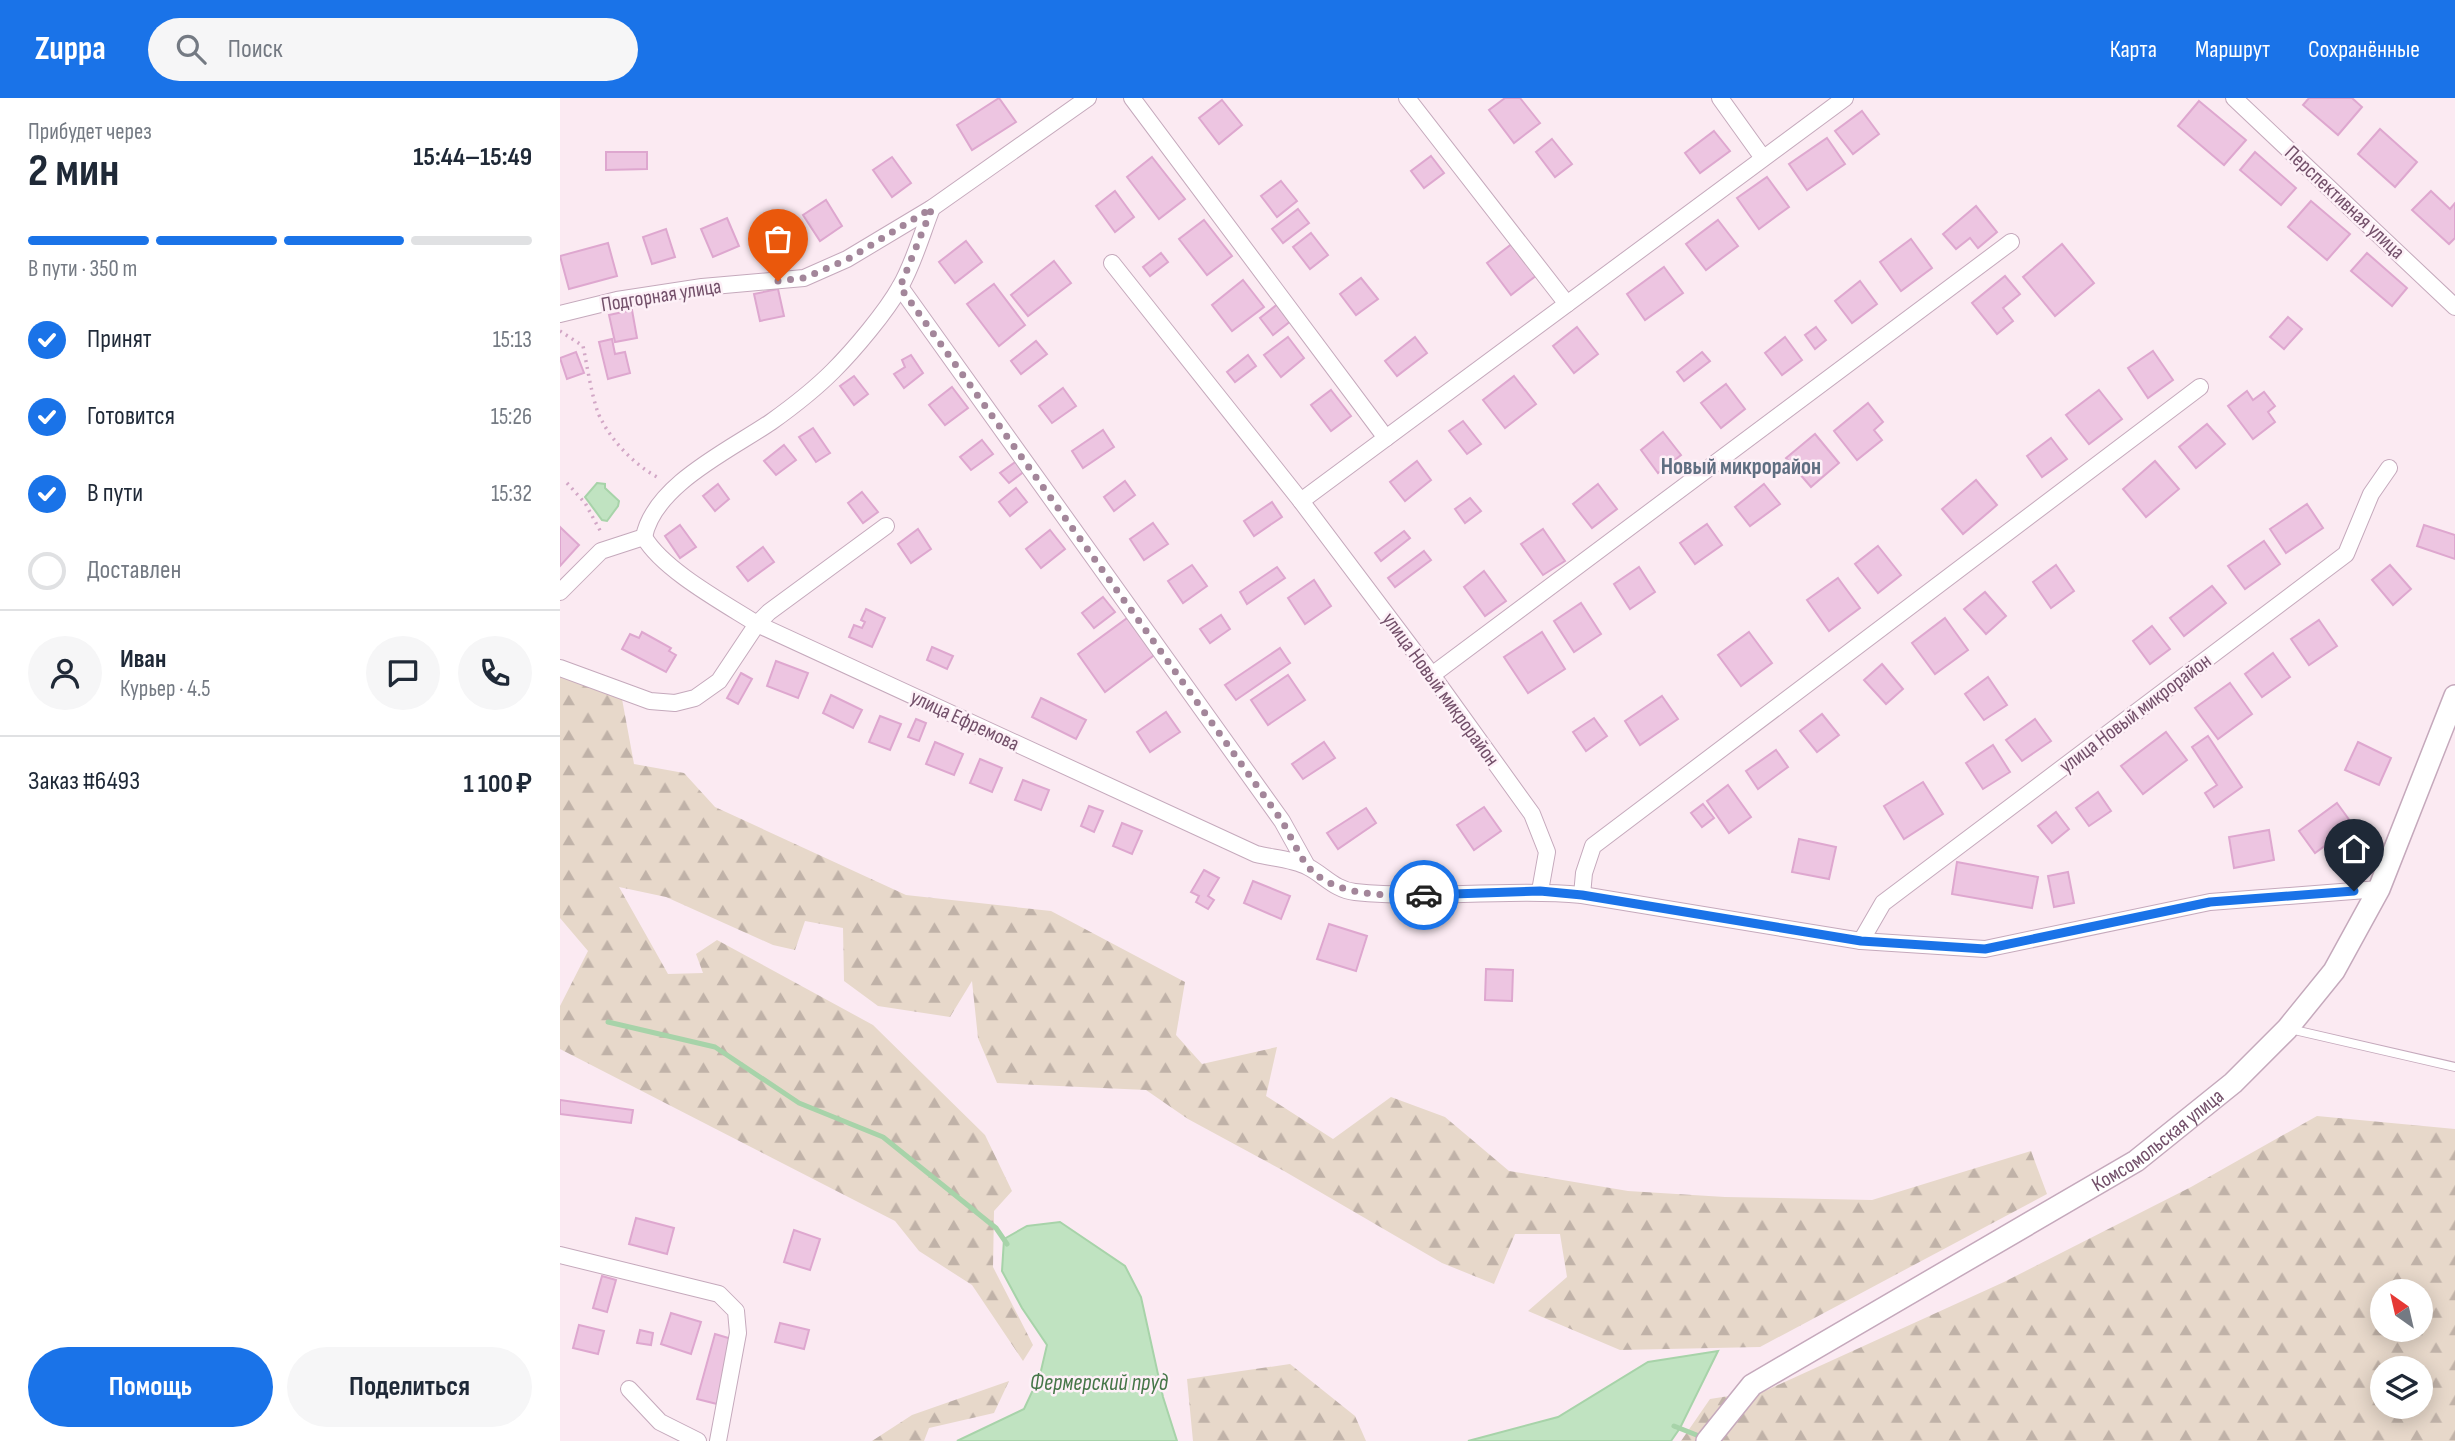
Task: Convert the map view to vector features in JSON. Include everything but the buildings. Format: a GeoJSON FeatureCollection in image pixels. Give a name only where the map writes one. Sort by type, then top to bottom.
{"type":"FeatureCollection","features":[{"type":"Feature","properties":{"kind":"street","name":"Подгорная улица"},"geometry":{"type":"LineString","coordinates":[[560,314],[617,300],[702,287],[804,278],[848,259],[932,208],[1088,98]]}},
{"type":"Feature","properties":{"kind":"street"},"geometry":{"type":"LineString","coordinates":[[1132,98],[1386,438]]}},
{"type":"Feature","properties":{"kind":"street"},"geometry":{"type":"LineString","coordinates":[[1406,98],[1567,304]]}},
{"type":"Feature","properties":{"kind":"street"},"geometry":{"type":"LineString","coordinates":[[1720,98],[1763,159]]}},
{"type":"Feature","properties":{"kind":"street"},"geometry":{"type":"LineString","coordinates":[[1301,501],[1845,98]]}},
{"type":"Feature","properties":{"kind":"street","name":"Перспективная улица"},"geometry":{"type":"LineString","coordinates":[[2234,98],[2455,307]]}},
{"type":"Feature","properties":{"kind":"street"},"geometry":{"type":"LineString","coordinates":[[560,592],[601,551],[643,537],[646,522],[660,501],[675,486],[774,420],[832,372],[863,337],[900,287],[932,208]]}},
{"type":"Feature","properties":{"kind":"street"},"geometry":{"type":"LineString","coordinates":[[1432,676],[2011,242]]}},
{"type":"Feature","properties":{"kind":"street","name":"улица Новый микрорайон"},"geometry":{"type":"LineString","coordinates":[[1112,263],[1301,501],[1532,814],[1547,852],[1540,891]]}},
{"type":"Feature","properties":{"kind":"street","name":"улица Ефремова"},"geometry":{"type":"LineString","coordinates":[[900,287],[1282,821],[1307,866],[1325,880],[1352,892],[1417,895],[1540,891],[1582,895],[1861,941],[1985,949],[2210,902],[2379,889]]}},
{"type":"Feature","properties":{"kind":"street"},"geometry":{"type":"LineString","coordinates":[[1582,895],[1584,873],[1592,846],[2200,387]]}},
{"type":"Feature","properties":{"kind":"street","name":"улица Новый микрорайон"},"geometry":{"type":"LineString","coordinates":[[1861,941],[1883,903],[2346,554],[2371,494],[2389,468]]}},
{"type":"Feature","properties":{"kind":"street"},"geometry":{"type":"LineString","coordinates":[[560,668],[650,701],[675,703],[695,698],[719,681],[757,624],[769,612],[886,526]]}},
{"type":"Feature","properties":{"kind":"street","name":"улица Ефремова"},"geometry":{"type":"LineString","coordinates":[[643,537],[649,546],[696,585],[757,624],[1256,854],[1307,866]]}},
{"type":"Feature","properties":{"kind":"street","name":"Комсомольская улица"},"geometry":{"type":"LineString","coordinates":[[1707,1441],[1752,1385],[2136,1161],[2233,1083],[2287,1029],[2334,971],[2379,889],[2455,696]]}},
{"type":"Feature","properties":{"kind":"street"},"geometry":{"type":"LineString","coordinates":[[560,1255],[719,1294],[736,1311],[738,1332],[718,1441]]}},
{"type":"Feature","properties":{"kind":"street"},"geometry":{"type":"LineString","coordinates":[[629,1389],[660,1422],[698,1441]]}},
{"type":"Feature","properties":{"kind":"street"},"geometry":{"type":"LineString","coordinates":[[660,1422],[661,1441]]}},
{"type":"Feature","properties":{"kind":"lane"},"geometry":{"type":"LineString","coordinates":[[2287,1029],[2455,1067]]}},
{"type":"Feature","properties":{"kind":"path"},"geometry":{"type":"LineString","coordinates":[[560,331],[583,346],[601,420],[621,446],[649,473],[675,486]]}},
{"type":"Feature","properties":{"kind":"path"},"geometry":{"type":"LineString","coordinates":[[567,483],[584,503],[610,548]]}},
{"type":"Feature","properties":{"kind":"green space"},"geometry":{"type":"Polygon","coordinates":[[[560,673],[622,699],[634,764],[684,773],[715,807],[906,895],[1051,911],[1185,982],[1176,1035],[1202,1064],[1277,1047],[1266,1096],[1333,1139],[1391,1097],[1445,1117],[1509,1171],[1628,1191],[1725,1197],[1872,1200],[2031,1151],[2047,1194],[1760,1347],[1620,1350],[1528,1311],[1567,1277],[1560,1234],[1515,1234],[1494,1284],[1442,1263],[1284,1171],[1188,1119],[1146,1090],[997,1083],[978,1038],[972,981],[950,1017],[878,1006],[844,981],[843,928],[805,921],[795,950],[773,945],[666,897],[619,887],[668,974],[703,973],[696,954],[717,940],[873,1025],[985,1135],[1012,1191],[994,1211],[993,1267],[1033,1345],[1023,1361],[972,1285],[919,1251],[895,1221],[560,1049],[560,1006],[588,951],[560,918],[560,673]]]}},
{"type":"Feature","properties":{"kind":"green space"},"geometry":{"type":"Polygon","coordinates":[[[2317,1116],[2455,1129],[2455,1441],[1681,1441],[1710,1399],[1767,1390],[2004,1282],[2191,1187],[2317,1116]]]}},
{"type":"Feature","properties":{"kind":"green space"},"geometry":{"type":"Polygon","coordinates":[[[1290,1364],[1355,1416],[1366,1441],[1193,1441],[1187,1379],[1290,1364]]]}},
{"type":"Feature","properties":{"kind":"green space"},"geometry":{"type":"Polygon","coordinates":[[[1009,1381],[994,1413],[929,1428],[924,1441],[872,1441],[912,1415],[1009,1381]]]}},
{"type":"Feature","properties":{"kind":"water"},"geometry":{"type":"Polygon","coordinates":[[[597,483],[605,484],[605,488],[619,501],[607,521],[602,520],[585,497],[597,483]]]}},
{"type":"Feature","properties":{"kind":"water","name":"Фермерский пруд"},"geometry":{"type":"Polygon","coordinates":[[[1060,1222],[1125,1266],[1141,1297],[1163,1397],[1177,1441],[957,1441],[1024,1409],[1040,1375],[1047,1345],[1022,1308],[1002,1271],[1004,1239],[1027,1226],[1060,1222]]]}},
{"type":"Feature","properties":{"kind":"water"},"geometry":{"type":"Polygon","coordinates":[[[1718,1351],[1671,1441],[1468,1441],[1558,1417],[1648,1362],[1718,1351]]]}},
{"type":"Feature","properties":{"kind":"waterway"},"geometry":{"type":"LineString","coordinates":[[608,1022],[715,1047],[799,1103],[883,1137],[996,1228],[1007,1244]]}},
{"type":"Feature","properties":{"kind":"waterway"},"geometry":{"type":"LineString","coordinates":[[1674,1426],[1704,1438]]}},
{"type":"Feature","properties":{"kind":"way so far"},"geometry":{"type":"LineString","coordinates":[[778,281],[804,278],[848,259],[932,208],[900,287],[1282,821],[1307,866],[1325,880],[1352,892],[1424,895]]}},
{"type":"Feature","properties":{"kind":"district","name":"Новый микрорайон"},"geometry":{"type":"Point","coordinates":[1741,466]}},
{"type":"Feature","properties":{"kind":"route"},"geometry":{"type":"LineString","coordinates":[[1424,895],[1540,891],[1582,895],[1861,941],[1985,949],[2210,902],[2354,891]]}}]}
